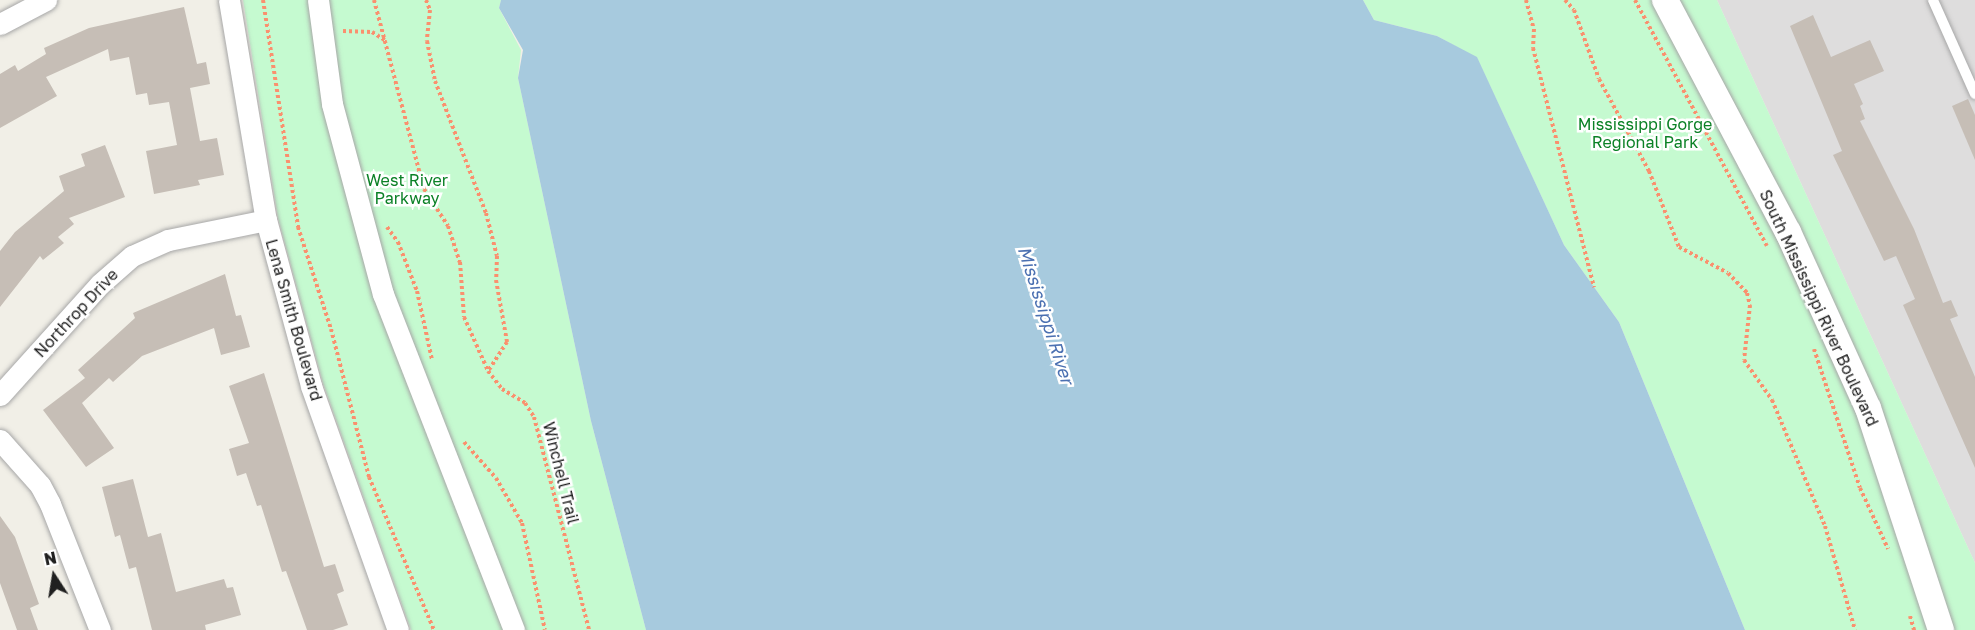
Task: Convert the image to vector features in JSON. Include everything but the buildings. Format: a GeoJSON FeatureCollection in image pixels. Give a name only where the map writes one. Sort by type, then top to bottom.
{"type":"FeatureCollection","features":[{"type":"Feature","properties":{"kind":"street"},"geometry":{"type":"LineString","coordinates":[[0,24],[46,0]]}},
{"type":"Feature","properties":{"kind":"street","name":"Lena Smith Boulevard"},"geometry":{"type":"LineString","coordinates":[[230,0],[266,220],[311,386],[398,630]]}},
{"type":"Feature","properties":{"kind":"street"},"geometry":{"type":"LineString","coordinates":[[318,0],[332,104],[383,294],[514,630]]}},
{"type":"Feature","properties":{"kind":"street","name":"South Mississippi River Boulevard"},"geometry":{"type":"LineString","coordinates":[[1665,0],[1788,232],[1868,408],[1941,630]]}},
{"type":"Feature","properties":{"kind":"street","name":"Northrop Drive"},"geometry":{"type":"LineString","coordinates":[[0,395],[100,284],[132,256],[168,240],[266,220]]}},
{"type":"Feature","properties":{"kind":"street"},"geometry":{"type":"LineString","coordinates":[[0,440],[40,485],[50,504],[100,630]]}},
{"type":"Feature","properties":{"kind":"lane"},"geometry":{"type":"LineString","coordinates":[[1933,0],[1975,94]]}},
{"type":"Feature","properties":{"kind":"path"},"geometry":{"type":"LineString","coordinates":[[263,0],[298,227],[331,329],[369,477],[434,630]]}},
{"type":"Feature","properties":{"kind":"path","name":"Winchell Trail"},"geometry":{"type":"LineString","coordinates":[[374,0],[424,189],[448,226],[460,262],[464,317],[488,371],[502,389],[525,403],[534,417],[589,630]]}},
{"type":"Feature","properties":{"kind":"path"},"geometry":{"type":"LineString","coordinates":[[426,0],[430,10],[427,41],[435,81],[486,213],[498,256],[496,280],[507,342],[488,371]]}},
{"type":"Feature","properties":{"kind":"path"},"geometry":{"type":"LineString","coordinates":[[1526,0],[1534,29],[1533,48],[1594,287]]}},
{"type":"Feature","properties":{"kind":"path"},"geometry":{"type":"LineString","coordinates":[[1565,0],[1574,10],[1599,79],[1649,171],[1679,247],[1728,273],[1747,293],[1750,305],[1744,360],[1772,400],[1825,526],[1855,630]]}},
{"type":"Feature","properties":{"kind":"path"},"geometry":{"type":"LineString","coordinates":[[1635,0],[1770,251]]}},
{"type":"Feature","properties":{"kind":"path"},"geometry":{"type":"LineString","coordinates":[[343,31],[372,32],[386,40]]}},
{"type":"Feature","properties":{"kind":"path"},"geometry":{"type":"LineString","coordinates":[[383,221],[398,242],[417,291],[429,336],[432,363]]}},
{"type":"Feature","properties":{"kind":"path"},"geometry":{"type":"LineString","coordinates":[[1813,346],[1860,488],[1891,556]]}},
{"type":"Feature","properties":{"kind":"path"},"geometry":{"type":"LineString","coordinates":[[463,441],[496,478],[522,523],[545,630]]}},
{"type":"Feature","properties":{"kind":"path"},"geometry":{"type":"LineString","coordinates":[[1909,610],[1914,630]]}},
{"type":"Feature","properties":{"kind":"shaded area"},"geometry":{"type":"Polygon","coordinates":[[[1717,0],[1975,0],[1975,563],[1717,0]]]}},
{"type":"Feature","properties":{"kind":"green space","name":"West River Parkway"},"geometry":{"type":"Polygon","coordinates":[[[243,0],[501,0],[499,8],[521,50],[518,78],[591,421],[646,630],[411,630],[323,383],[278,218],[243,0]]]}},
{"type":"Feature","properties":{"kind":"green space","name":"Mississippi Gorge Regional Park"},"geometry":{"type":"Polygon","coordinates":[[[1363,0],[1717,0],[1975,563],[1975,630],[1745,630],[1619,322],[1564,245],[1477,58],[1437,36],[1374,20],[1363,0]]]}},
{"type":"Feature","properties":{"kind":"water","name":"Mississippi River"},"geometry":{"type":"Polygon","coordinates":[[[501,0],[1363,0],[1374,20],[1437,36],[1477,57],[1564,245],[1619,322],[1745,630],[646,630],[591,421],[518,78],[523,50],[499,8],[501,0]]]}}]}
